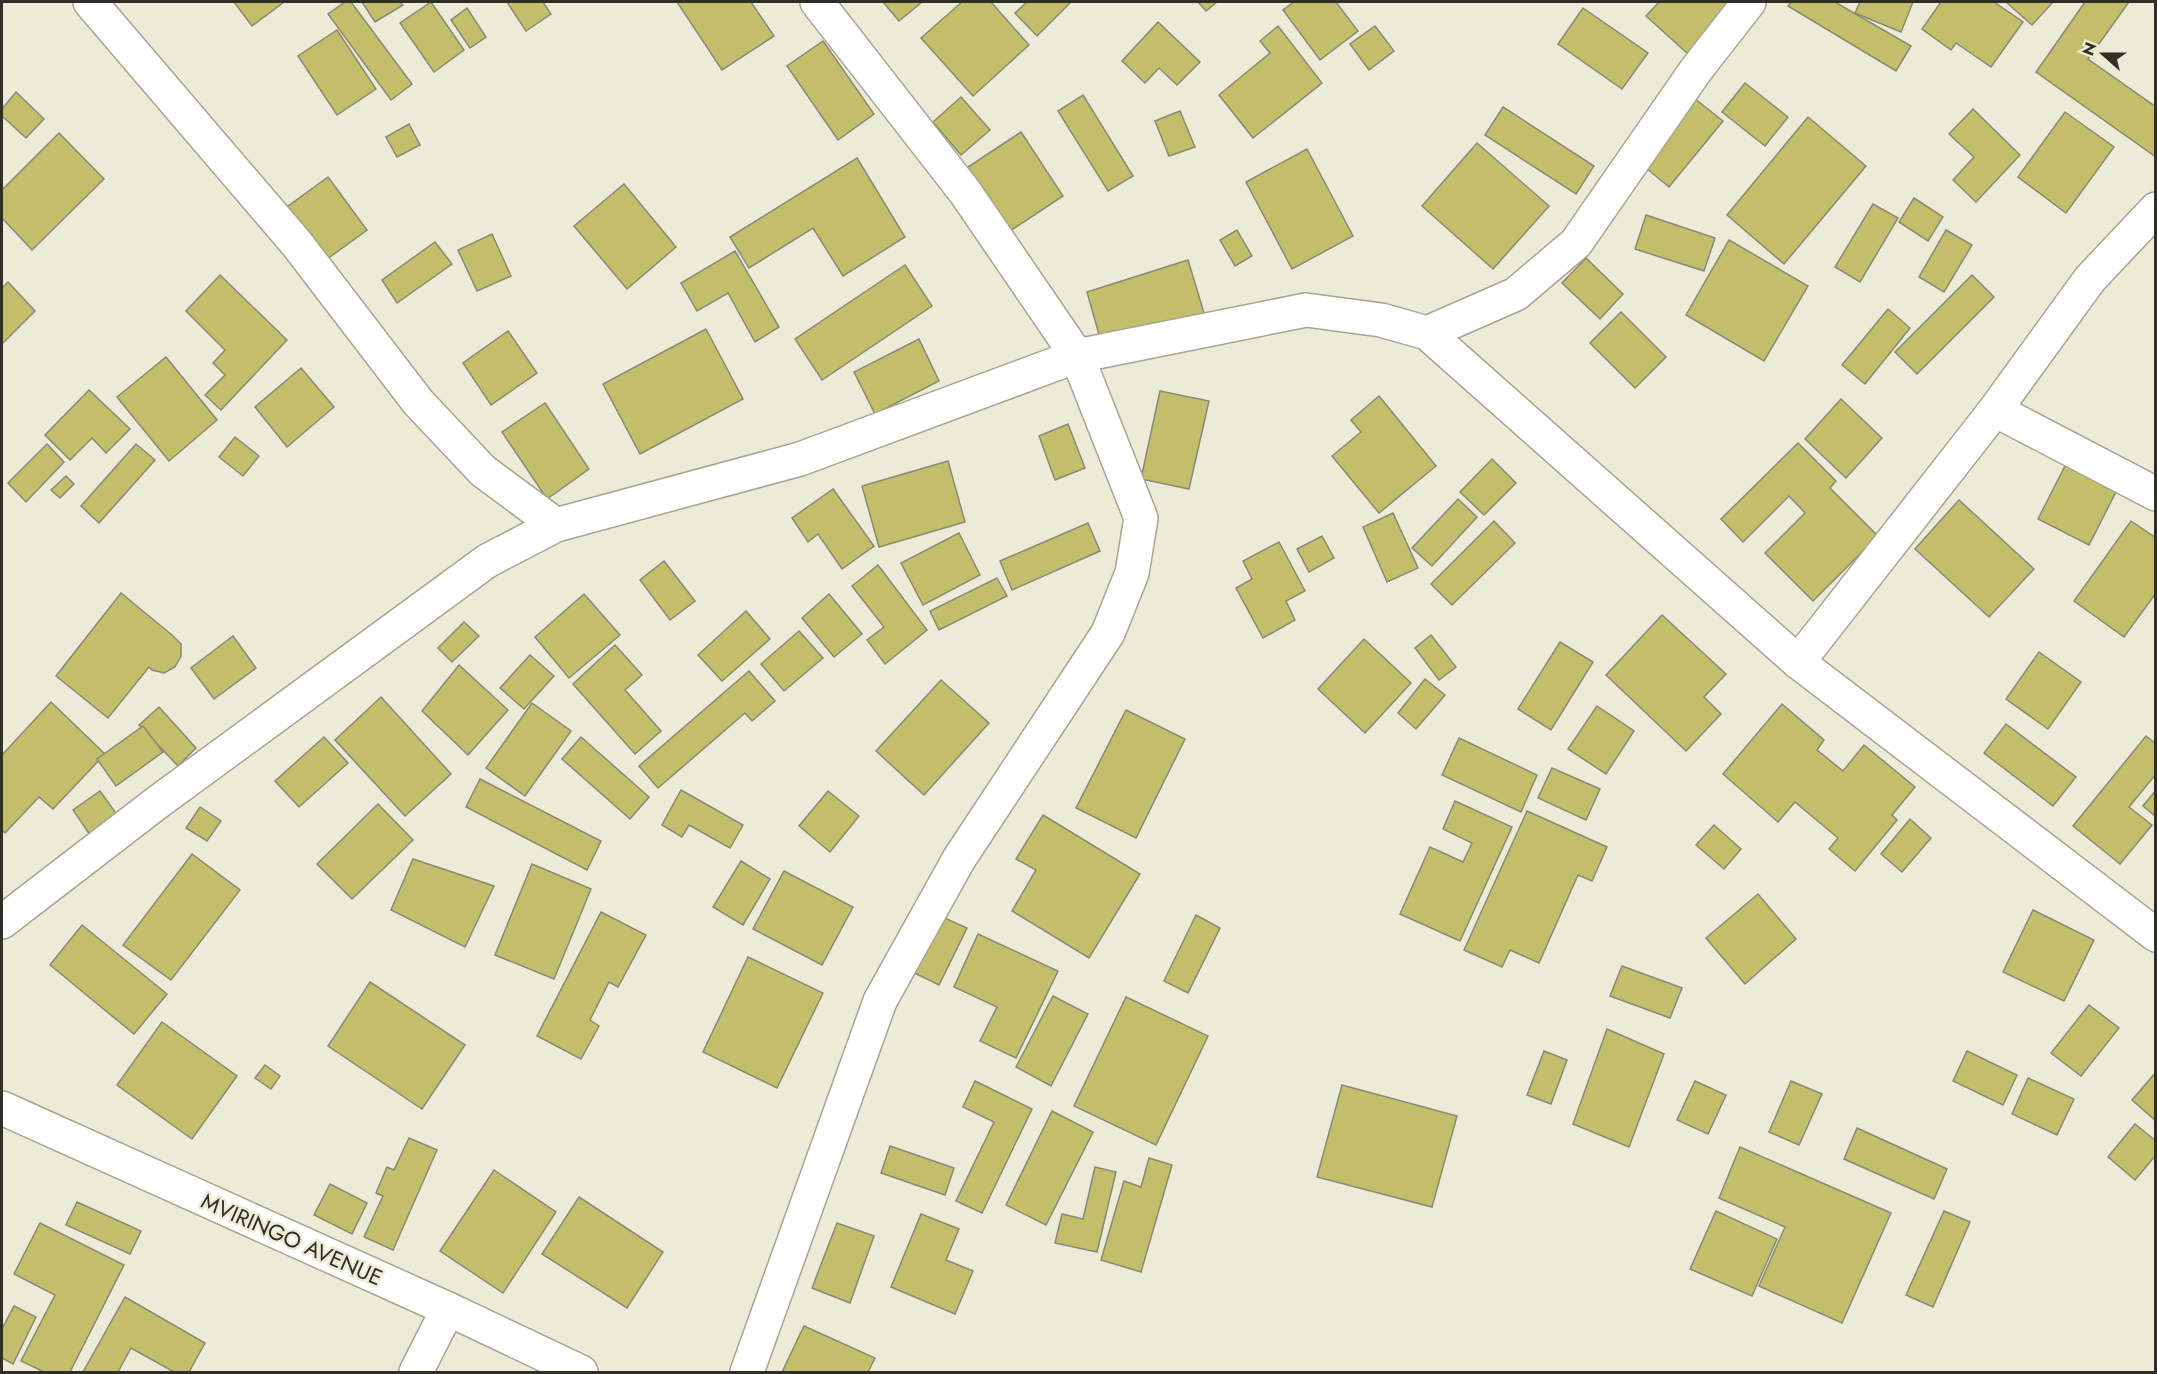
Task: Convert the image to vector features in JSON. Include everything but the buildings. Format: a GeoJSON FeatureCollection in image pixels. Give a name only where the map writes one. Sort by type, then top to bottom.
{"type":"FeatureCollection","features":[{"type":"Feature","properties":{"kind":"street"},"geometry":{"type":"LineString","coordinates":[[90,2],[297,244],[418,402],[483,471],[556,525]]}},
{"type":"Feature","properties":{"kind":"street"},"geometry":{"type":"LineString","coordinates":[[747,1372],[880,1000],[959,859],[1108,633],[1132,573],[1141,518],[1077,356],[965,192],[818,2]]}},
{"type":"Feature","properties":{"kind":"street"},"geometry":{"type":"LineString","coordinates":[[1427,333],[1516,294],[1576,243],[1696,70],[1749,2]]}},
{"type":"Feature","properties":{"kind":"street"},"geometry":{"type":"LineString","coordinates":[[1798,662],[1995,410],[2090,279],[2156,209]]}},
{"type":"Feature","properties":{"kind":"street"},"geometry":{"type":"LineString","coordinates":[[2,922],[158,802],[487,561],[556,525],[800,459],[1077,356],[1306,310],[1381,320],[1427,333],[1798,662],[2156,935]]}},
{"type":"Feature","properties":{"kind":"street"},"geometry":{"type":"LineString","coordinates":[[1995,410],[2156,494]]}},
{"type":"Feature","properties":{"kind":"street","name":"MVIRINGO AVENUE"},"geometry":{"type":"LineString","coordinates":[[2,1108],[581,1372]]}},
{"type":"Feature","properties":{"kind":"street"},"geometry":{"type":"LineString","coordinates":[[416,1372],[448,1310]]}}]}
